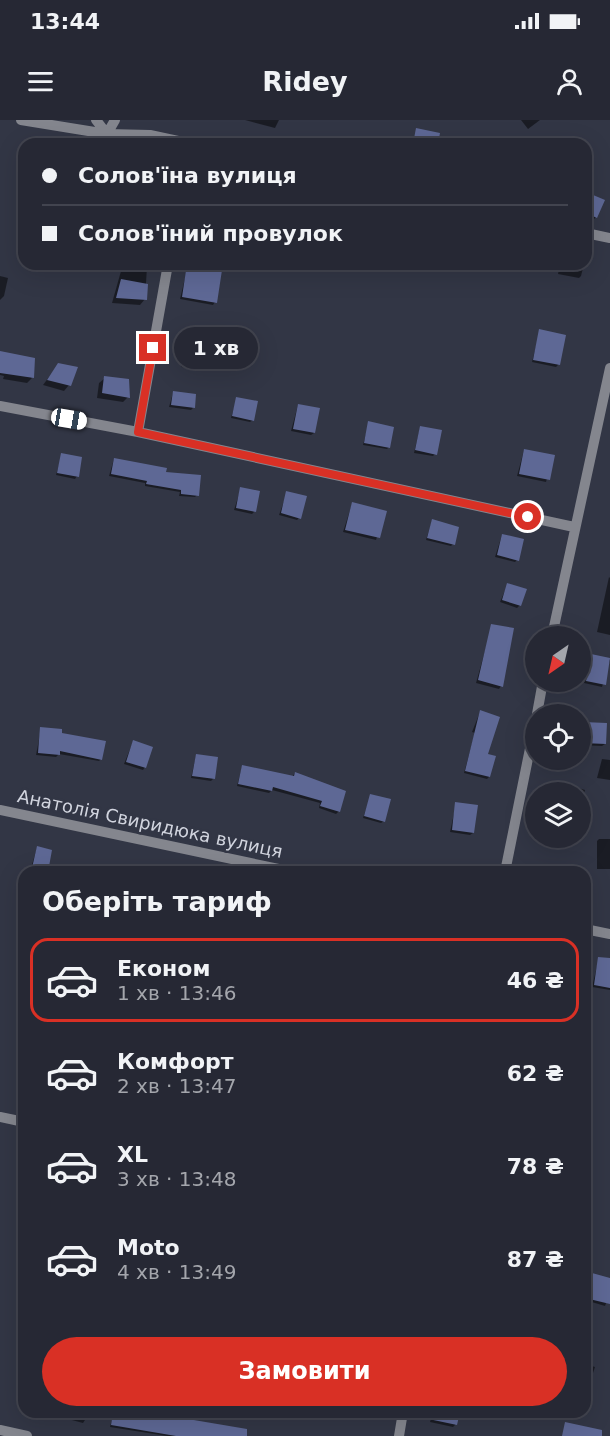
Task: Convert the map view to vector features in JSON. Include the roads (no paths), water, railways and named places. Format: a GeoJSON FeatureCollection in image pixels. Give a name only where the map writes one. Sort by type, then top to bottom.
{"type":"FeatureCollection","features":[{"type":"Feature","properties":{"kind":"street"},"geometry":{"type":"LineString","coordinates":[[21,120],[107,134],[150,135],[164,138]]}},
{"type":"Feature","properties":{"kind":"street"},"geometry":{"type":"LineString","coordinates":[[96,120],[107,134]]}},
{"type":"Feature","properties":{"kind":"street"},"geometry":{"type":"LineString","coordinates":[[107,134],[115,120]]}},
{"type":"Feature","properties":{"kind":"street"},"geometry":{"type":"LineString","coordinates":[[592,234],[610,238]]}},
{"type":"Feature","properties":{"kind":"street"},"geometry":{"type":"LineString","coordinates":[[138,432],[167,270]]}},
{"type":"Feature","properties":{"kind":"street"},"geometry":{"type":"LineString","coordinates":[[554,626],[610,369]]}},
{"type":"Feature","properties":{"kind":"street"},"geometry":{"type":"LineString","coordinates":[[0,406],[138,432],[574,527]]}},
{"type":"Feature","properties":{"kind":"street"},"geometry":{"type":"LineString","coordinates":[[506,866],[526,770]]}},
{"type":"Feature","properties":{"kind":"street","name":"Анатолія Свиридюка вулиця"},"geometry":{"type":"LineString","coordinates":[[0,810],[265,866]]}},
{"type":"Feature","properties":{"kind":"street"},"geometry":{"type":"LineString","coordinates":[[591,930],[610,934]]}},
{"type":"Feature","properties":{"kind":"street"},"geometry":{"type":"LineString","coordinates":[[0,1117],[18,1121]]}},
{"type":"Feature","properties":{"kind":"street"},"geometry":{"type":"LineString","coordinates":[[399,1436],[402,1418]]}},
{"type":"Feature","properties":{"kind":"street"},"geometry":{"type":"LineString","coordinates":[[0,1430],[27,1436]]}}]}
